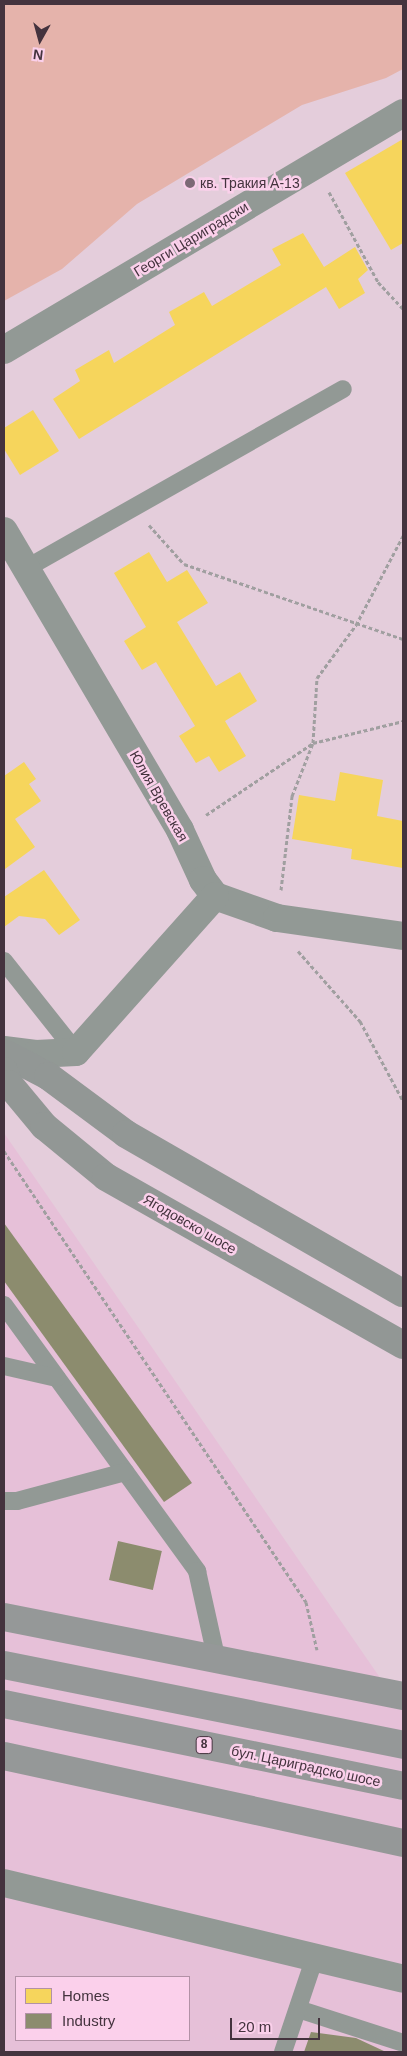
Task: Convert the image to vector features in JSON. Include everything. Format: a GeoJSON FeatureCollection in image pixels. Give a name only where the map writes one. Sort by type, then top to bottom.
{"type":"FeatureCollection","features":[{"type":"Feature","properties":{"kind":"main road"},"geometry":{"type":"LineString","coordinates":[[4,1617],[217,1661],[403,1696]]}},
{"type":"Feature","properties":{"kind":"main road"},"geometry":{"type":"LineString","coordinates":[[4,1665],[403,1745]]}},
{"type":"Feature","properties":{"kind":"main road","name":"бул. Цариградско шосе"},"geometry":{"type":"LineString","coordinates":[[4,1704],[403,1786]]}},
{"type":"Feature","properties":{"kind":"main road"},"geometry":{"type":"LineString","coordinates":[[4,1756],[403,1843]]}},
{"type":"Feature","properties":{"kind":"street","name":"Георги Цариградски"},"geometry":{"type":"LineString","coordinates":[[4,350],[403,113]]}},
{"type":"Feature","properties":{"kind":"street","name":"Юлия Вревская"},"geometry":{"type":"LineString","coordinates":[[4,531],[180,830],[203,880],[215,896]]}},
{"type":"Feature","properties":{"kind":"street"},"geometry":{"type":"LineString","coordinates":[[4,1052],[36,1054],[76,1052],[215,896],[277,918],[403,936]]}},
{"type":"Feature","properties":{"kind":"street"},"geometry":{"type":"LineString","coordinates":[[4,1052],[48,1076],[126,1134],[403,1293]]}},
{"type":"Feature","properties":{"kind":"street","name":"Ягодовско шосе"},"geometry":{"type":"LineString","coordinates":[[4,1071],[9,1084],[44,1126],[106,1177],[403,1345]]}},
{"type":"Feature","properties":{"kind":"street"},"geometry":{"type":"LineString","coordinates":[[4,1883],[403,1979]]}},
{"type":"Feature","properties":{"kind":"lane"},"geometry":{"type":"LineString","coordinates":[[26,569],[343,389]]}},
{"type":"Feature","properties":{"kind":"lane"},"geometry":{"type":"LineString","coordinates":[[4,961],[76,1052]]}},
{"type":"Feature","properties":{"kind":"lane"},"geometry":{"type":"LineString","coordinates":[[4,1305],[197,1571],[217,1661]]}},
{"type":"Feature","properties":{"kind":"lane"},"geometry":{"type":"LineString","coordinates":[[4,1366],[56,1378]]}},
{"type":"Feature","properties":{"kind":"lane"},"geometry":{"type":"LineString","coordinates":[[4,1501],[17,1501],[125,1472]]}},
{"type":"Feature","properties":{"kind":"lane"},"geometry":{"type":"LineString","coordinates":[[283,2052],[315,1957]]}},
{"type":"Feature","properties":{"kind":"lane"},"geometry":{"type":"LineString","coordinates":[[298,2009],[403,2043]]}},
{"type":"Feature","properties":{"kind":"path"},"geometry":{"type":"LineString","coordinates":[[294,178],[328,190],[378,282],[403,309]]}},
{"type":"Feature","properties":{"kind":"path"},"geometry":{"type":"LineString","coordinates":[[137,505],[152,530],[184,564],[356,626],[403,639]]}},
{"type":"Feature","properties":{"kind":"path"},"geometry":{"type":"LineString","coordinates":[[403,536],[356,626],[317,678],[313,743],[292,796],[277,918],[280,932],[360,1021],[403,1101]]}},
{"type":"Feature","properties":{"kind":"path"},"geometry":{"type":"LineString","coordinates":[[180,830],[313,743],[403,721]]}},
{"type":"Feature","properties":{"kind":"path"},"geometry":{"type":"LineString","coordinates":[[4,1151],[306,1602],[326,1682]]}},
{"type":"Feature","properties":{"kind":"shaded area"},"geometry":{"type":"Polygon","coordinates":[[[4,4],[403,4],[403,69],[386,78],[302,105],[137,204],[62,269],[4,301],[4,4]]]}},
{"type":"Feature","properties":{"kind":"shaded area"},"geometry":{"type":"Polygon","coordinates":[[[4,1133],[403,1711],[403,2052],[4,2052],[4,1133]]]}},
{"type":"Feature","properties":{"kind":"building: Homes"},"geometry":{"type":"Polygon","coordinates":[[[403,139],[403,243],[391,250],[345,173],[403,139]]]}},
{"type":"Feature","properties":{"kind":"building: Homes"},"geometry":{"type":"Polygon","coordinates":[[[303,233],[324,267],[355,247],[368,270],[358,279],[365,293],[339,309],[326,287],[79,439],[53,399],[80,381],[75,370],[109,350],[114,363],[175,325],[169,312],[204,292],[212,306],[281,265],[272,249],[303,233]]]}},
{"type":"Feature","properties":{"kind":"building: Homes"},"geometry":{"type":"Polygon","coordinates":[[[33,410],[59,451],[20,475],[4,449],[4,428],[33,410]]]}},
{"type":"Feature","properties":{"kind":"building: Homes"},"geometry":{"type":"Polygon","coordinates":[[[149,552],[167,582],[187,570],[208,603],[177,622],[216,686],[240,672],[257,701],[225,721],[246,756],[219,772],[209,756],[196,763],[179,736],[195,726],[156,662],[142,670],[124,641],[146,627],[114,573],[149,552]]]}},
{"type":"Feature","properties":{"kind":"building: Homes"},"geometry":{"type":"Polygon","coordinates":[[[24,762],[36,779],[29,784],[41,801],[15,819],[35,847],[5,869],[4,776],[24,762]]]}},
{"type":"Feature","properties":{"kind":"building: Homes"},"geometry":{"type":"Polygon","coordinates":[[[340,772],[383,780],[377,816],[403,821],[403,868],[351,859],[352,849],[292,839],[299,795],[335,801],[340,772]]]}},
{"type":"Feature","properties":{"kind":"building: Homes"},"geometry":{"type":"Polygon","coordinates":[[[44,870],[80,920],[59,935],[45,919],[19,916],[4,927],[4,897],[44,870]]]}},
{"type":"Feature","properties":{"kind":"building: Industry"},"geometry":{"type":"Polygon","coordinates":[[[4,1223],[192,1483],[164,1502],[4,1281],[4,1223]]]}},
{"type":"Feature","properties":{"kind":"building: Industry"},"geometry":{"type":"Polygon","coordinates":[[[118,1541],[162,1551],[153,1590],[109,1580],[118,1541]]]}},
{"type":"Feature","properties":{"kind":"building: Industry"},"geometry":{"type":"Polygon","coordinates":[[[311,2032],[356,2038],[386,2052],[304,2052],[311,2032]]]}},
{"type":"Feature","properties":{"kind":"place","name":"кв. Тракия А-13"},"geometry":{"type":"Point","coordinates":[190,183]}}]}
